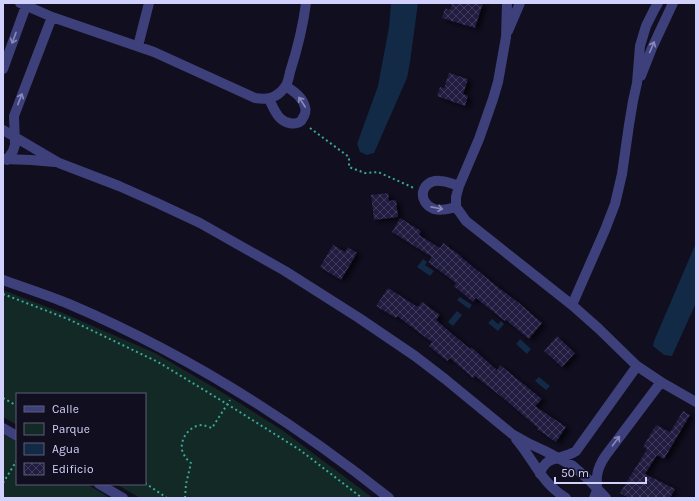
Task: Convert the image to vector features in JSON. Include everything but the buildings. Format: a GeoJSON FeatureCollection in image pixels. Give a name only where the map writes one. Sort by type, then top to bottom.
{"type":"FeatureCollection","features":[{"type":"Feature","properties":{"kind":"street"},"geometry":{"type":"LineString","coordinates":[[138,46],[149,3]]}},
{"type":"Feature","properties":{"kind":"street"},"geometry":{"type":"LineString","coordinates":[[3,69],[23,4],[52,17],[154,52],[255,98],[269,99],[278,94],[286,86],[301,32],[306,3]]}},
{"type":"Feature","properties":{"kind":"street"},"geometry":{"type":"LineString","coordinates":[[507,3],[506,37],[498,82],[492,105],[479,139],[458,186],[456,207],[466,221],[572,305],[637,366],[660,382],[696,402]]}},
{"type":"Feature","properties":{"kind":"street"},"geometry":{"type":"LineString","coordinates":[[506,37],[520,3]]}},
{"type":"Feature","properties":{"kind":"street"},"geometry":{"type":"LineString","coordinates":[[572,305],[615,204],[622,174],[637,83],[642,36],[658,3]]}},
{"type":"Feature","properties":{"kind":"street"},"geometry":{"type":"LineString","coordinates":[[637,83],[673,3]]}},
{"type":"Feature","properties":{"kind":"street"},"geometry":{"type":"LineString","coordinates":[[5,159],[13,151],[15,146],[14,116],[52,17]]}},
{"type":"Feature","properties":{"kind":"street"},"geometry":{"type":"LineString","coordinates":[[269,99],[280,118],[284,121],[289,123],[297,123],[301,121],[306,113],[306,108],[303,101],[295,92],[286,86]]}},
{"type":"Feature","properties":{"kind":"street"},"geometry":{"type":"LineString","coordinates":[[3,130],[59,163],[119,186],[200,223],[285,271],[415,356],[512,434],[573,466],[582,473],[596,493],[606,498]]}},
{"type":"Feature","properties":{"kind":"street"},"geometry":{"type":"LineString","coordinates":[[5,159],[59,163]]}},
{"type":"Feature","properties":{"kind":"street"},"geometry":{"type":"LineString","coordinates":[[456,207],[442,210],[428,206],[423,197],[423,191],[426,185],[435,181],[441,181],[458,186]]}},
{"type":"Feature","properties":{"kind":"street"},"geometry":{"type":"LineString","coordinates":[[3,280],[92,314],[166,350],[236,390],[320,446],[358,473],[389,498]]}},
{"type":"Feature","properties":{"kind":"street"},"geometry":{"type":"LineString","coordinates":[[540,474],[545,463],[570,455],[576,451],[637,366]]}},
{"type":"Feature","properties":{"kind":"street"},"geometry":{"type":"LineString","coordinates":[[596,493],[599,469],[606,455],[660,382]]}},
{"type":"Feature","properties":{"kind":"street"},"geometry":{"type":"LineString","coordinates":[[3,428],[16,435]]}},
{"type":"Feature","properties":{"kind":"street"},"geometry":{"type":"LineString","coordinates":[[512,434],[523,447],[540,474],[551,487],[566,498]]}},
{"type":"Feature","properties":{"kind":"street"},"geometry":{"type":"LineString","coordinates":[[101,485],[122,498]]}},
{"type":"Feature","properties":{"kind":"path"},"geometry":{"type":"LineString","coordinates":[[301,121],[349,157],[349,167],[365,173],[378,172],[423,191]]}},
{"type":"Feature","properties":{"kind":"path"},"geometry":{"type":"LineString","coordinates":[[3,294],[68,319],[158,362],[300,450],[362,498]]}},
{"type":"Feature","properties":{"kind":"path"},"geometry":{"type":"LineString","coordinates":[[185,498],[186,484],[191,464],[182,450],[183,439],[189,430],[195,427],[202,425],[212,428],[236,390]]}},
{"type":"Feature","properties":{"kind":"path"},"geometry":{"type":"LineString","coordinates":[[3,398],[16,405]]}},
{"type":"Feature","properties":{"kind":"path"},"geometry":{"type":"LineString","coordinates":[[3,483],[16,462]]}},
{"type":"Feature","properties":{"kind":"path"},"geometry":{"type":"LineString","coordinates":[[146,484],[167,498]]}},
{"type":"Feature","properties":{"kind":"green space"},"geometry":{"type":"Polygon","coordinates":[[[3,290],[63,313],[155,353],[225,394],[282,430],[373,498],[140,498],[118,485],[146,485],[146,393],[16,393],[16,424],[3,417],[3,290]]]}},
{"type":"Feature","properties":{"kind":"green space"},"geometry":{"type":"Polygon","coordinates":[[[3,434],[16,441],[16,485],[89,485],[110,498],[3,498],[3,434]]]}},
{"type":"Feature","properties":{"kind":"water"},"geometry":{"type":"Polygon","coordinates":[[[391,3],[418,3],[410,62],[407,78],[374,153],[367,155],[360,152],[357,144],[378,86],[389,27],[391,3]]]}},
{"type":"Feature","properties":{"kind":"water"},"geometry":{"type":"Polygon","coordinates":[[[696,243],[696,303],[672,356],[664,355],[653,346],[654,341],[696,243]]]}},
{"type":"Feature","properties":{"kind":"water"},"geometry":{"type":"Polygon","coordinates":[[[423,259],[427,262],[425,265],[434,271],[430,276],[417,267],[423,259]]]}},
{"type":"Feature","properties":{"kind":"water"},"geometry":{"type":"Polygon","coordinates":[[[460,297],[472,305],[469,309],[457,300],[460,297]]]}},
{"type":"Feature","properties":{"kind":"water"},"geometry":{"type":"Polygon","coordinates":[[[457,311],[462,315],[453,326],[448,322],[457,311]]]}},
{"type":"Feature","properties":{"kind":"water"},"geometry":{"type":"Polygon","coordinates":[[[492,319],[498,324],[501,321],[504,324],[498,331],[488,323],[492,319]]]}},
{"type":"Feature","properties":{"kind":"water"},"geometry":{"type":"Polygon","coordinates":[[[520,339],[531,349],[527,354],[516,344],[520,339]]]}},
{"type":"Feature","properties":{"kind":"water"},"geometry":{"type":"Polygon","coordinates":[[[539,377],[550,386],[546,390],[535,381],[539,377]]]}}]}
